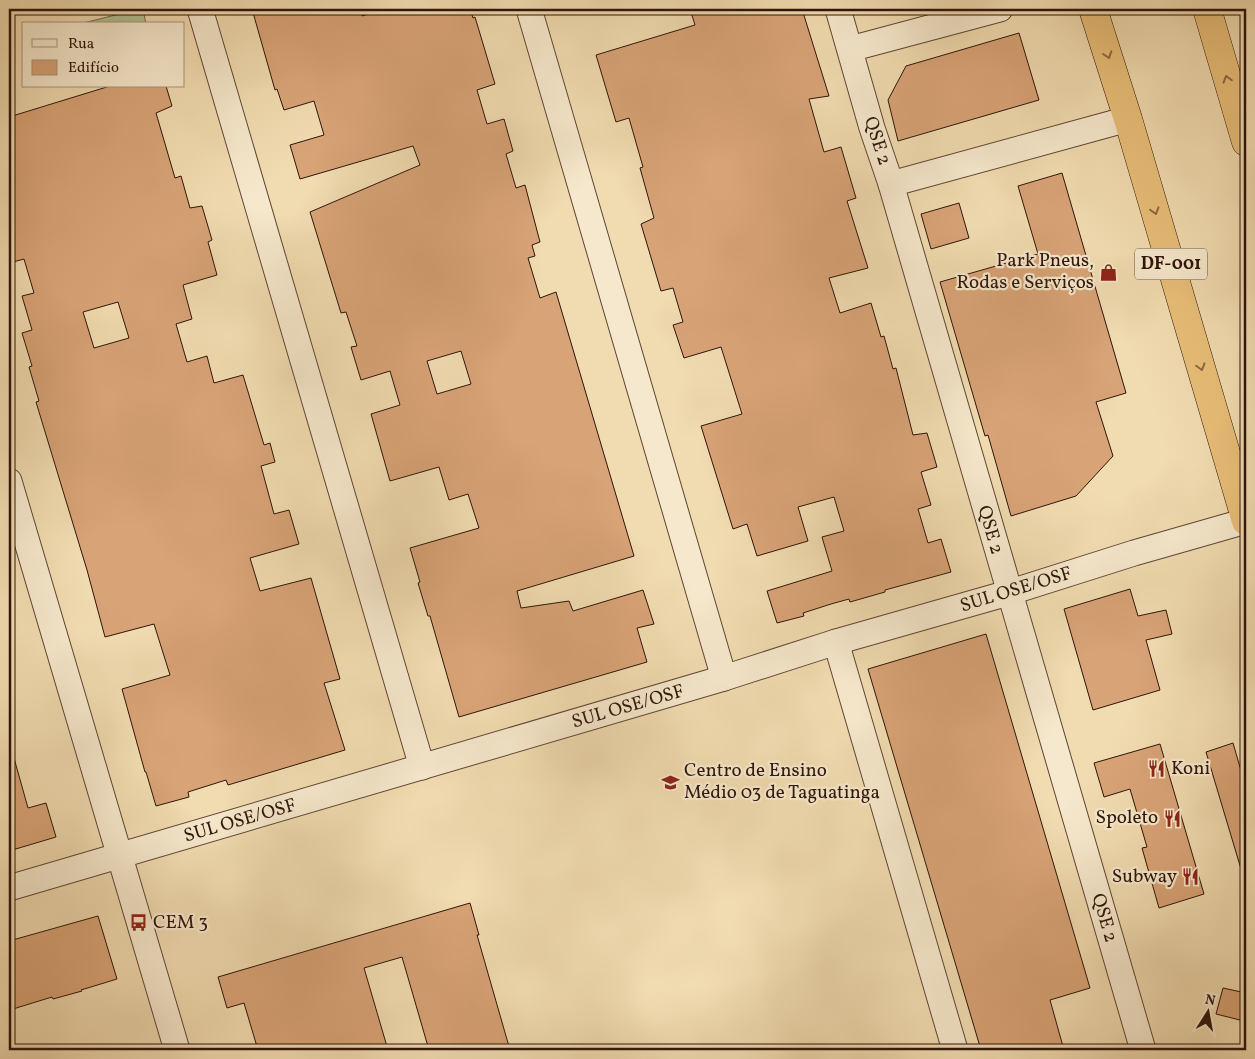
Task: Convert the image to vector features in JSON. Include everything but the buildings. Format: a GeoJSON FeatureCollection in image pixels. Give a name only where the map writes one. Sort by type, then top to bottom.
{"type":"FeatureCollection","features":[{"type":"Feature","properties":{"kind":"highway","name":"DF-001"},"geometry":{"type":"LineString","coordinates":[[1093,9],[1128,119],[1246,521]]}},
{"type":"Feature","properties":{"kind":"highway"},"geometry":{"type":"LineString","coordinates":[[1207,9],[1245,129]]}},
{"type":"Feature","properties":{"kind":"street"},"geometry":{"type":"LineString","coordinates":[[200,9],[422,767]]}},
{"type":"Feature","properties":{"kind":"street"},"geometry":{"type":"LineString","coordinates":[[529,9],[724,678]]}},
{"type":"Feature","properties":{"kind":"street","name":"QSE 2"},"geometry":{"type":"LineString","coordinates":[[838,9],[872,128],[891,184],[1008,593],[1143,1050]]}},
{"type":"Feature","properties":{"kind":"street"},"geometry":{"type":"LineString","coordinates":[[850,48],[1000,9]]}},
{"type":"Feature","properties":{"kind":"street"},"geometry":{"type":"LineString","coordinates":[[891,184],[1128,119]]}},
{"type":"Feature","properties":{"kind":"street"},"geometry":{"type":"LineString","coordinates":[[9,481],[118,856],[177,1050]]}},
{"type":"Feature","properties":{"kind":"street","name":"SUL OSE/OSF"},"geometry":{"type":"LineString","coordinates":[[9,888],[724,678],[836,642],[1008,593],[1134,553],[1246,521]]}},
{"type":"Feature","properties":{"kind":"street"},"geometry":{"type":"LineString","coordinates":[[836,642],[955,1050]]}},
{"type":"Feature","properties":{"kind":"green space"},"geometry":{"type":"Polygon","coordinates":[[[143,9],[146,22],[87,22],[143,9]]]}},
{"type":"Feature","properties":{"kind":"place","name":"Park Pneus, Rodas e Serviços"},"geometry":{"type":"Point","coordinates":[1108,272]}},
{"type":"Feature","properties":{"kind":"place","name":"Koni"},"geometry":{"type":"Point","coordinates":[1157,769]}},
{"type":"Feature","properties":{"kind":"place","name":"Centro de Ensino Médio 03 de Taguatinga"},"geometry":{"type":"Point","coordinates":[670,782]}},
{"type":"Feature","properties":{"kind":"place","name":"Spoleto"},"geometry":{"type":"Point","coordinates":[1172,818]}},
{"type":"Feature","properties":{"kind":"place","name":"Subway"},"geometry":{"type":"Point","coordinates":[1191,877]}},
{"type":"Feature","properties":{"kind":"place","name":"CEM 3"},"geometry":{"type":"Point","coordinates":[139,923]}}]}
